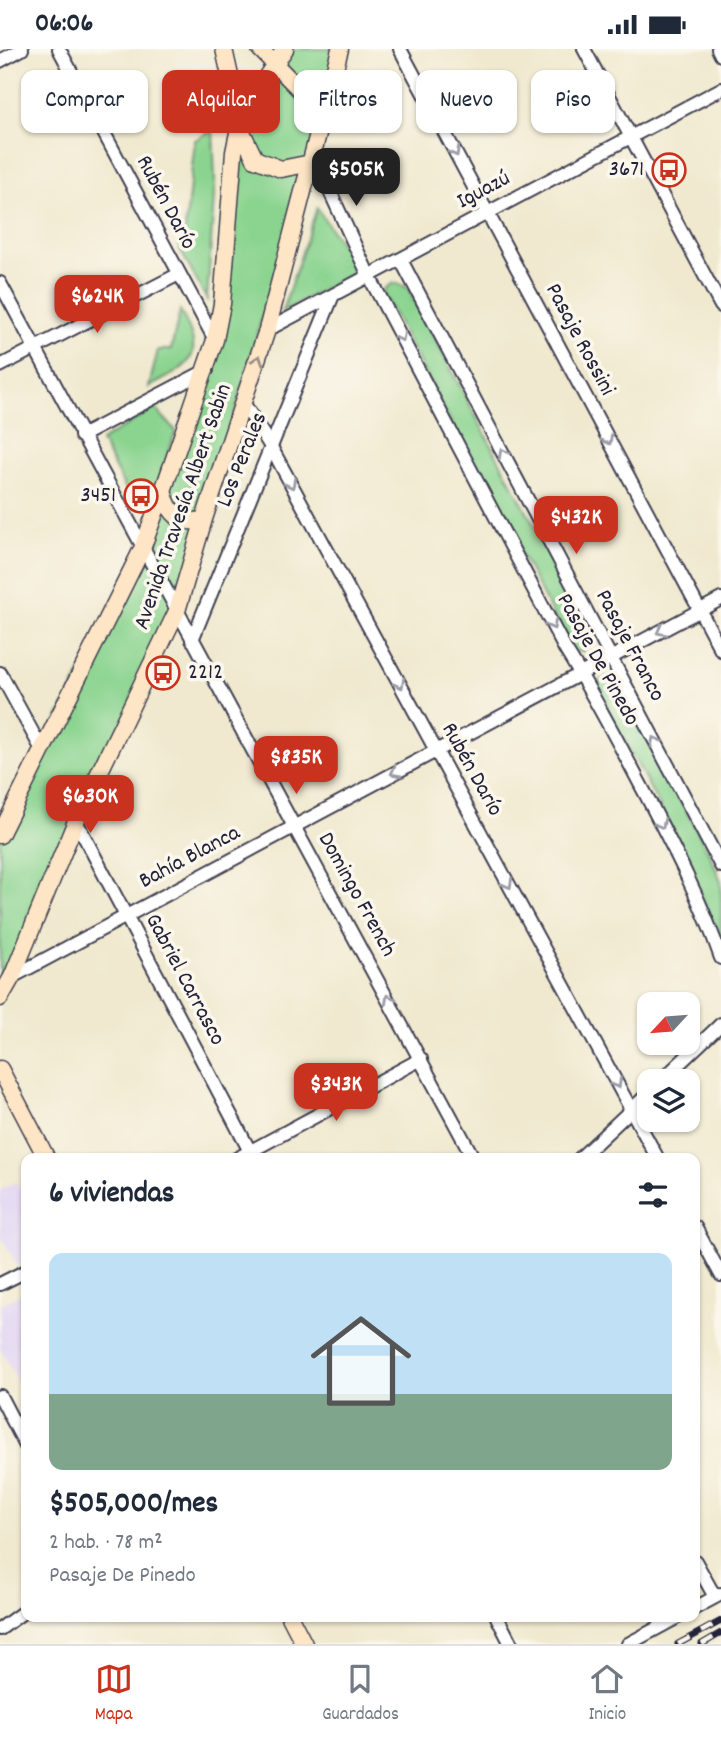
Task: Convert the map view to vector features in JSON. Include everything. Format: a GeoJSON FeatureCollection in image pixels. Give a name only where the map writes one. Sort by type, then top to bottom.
{"type":"FeatureCollection","features":[{"type":"Feature","properties":{"kind":"main road"},"geometry":{"type":"LineString","coordinates":[[224,49],[229,70]]}},
{"type":"Feature","properties":{"kind":"main road"},"geometry":{"type":"LineString","coordinates":[[260,49],[294,84]]}},
{"type":"Feature","properties":{"kind":"main road","name":"Avenida Travesía Albert Sabin"},"geometry":{"type":"LineString","coordinates":[[271,70],[285,49]]}},
{"type":"Feature","properties":{"kind":"main road","name":"Avenida Travesía Albert Sabin"},"geometry":{"type":"LineString","coordinates":[[0,998],[12,977],[76,821],[177,611],[204,519],[267,330],[340,49]]}},
{"type":"Feature","properties":{"kind":"main road","name":"Avenida Travesía Albert Sabin"},"geometry":{"type":"LineString","coordinates":[[0,835],[142,549],[206,370],[222,304],[234,152],[238,133]]}},
{"type":"Feature","properties":{"kind":"main road"},"geometry":{"type":"LineString","coordinates":[[243,133],[255,159],[281,169],[312,163]]}},
{"type":"Feature","properties":{"kind":"main road"},"geometry":{"type":"LineString","coordinates":[[163,491],[170,510],[178,518],[195,523],[204,519]]}},
{"type":"Feature","properties":{"kind":"main road"},"geometry":{"type":"LineString","coordinates":[[0,1069],[44,1153]]}},
{"type":"Feature","properties":{"kind":"main road"},"geometry":{"type":"LineString","coordinates":[[293,1622],[304,1644]]}},
{"type":"Feature","properties":{"kind":"street"},"geometry":{"type":"LineString","coordinates":[[0,61],[22,49]]}},
{"type":"Feature","properties":{"kind":"street","name":"Rubén Darío"},"geometry":{"type":"LineString","coordinates":[[59,49],[215,340]]}},
{"type":"Feature","properties":{"kind":"street","name":"Pasaje Rossini"},"geometry":{"type":"LineString","coordinates":[[400,49],[721,650]]}},
{"type":"Feature","properties":{"kind":"street"},"geometry":{"type":"LineString","coordinates":[[584,49],[721,306]]}},
{"type":"Feature","properties":{"kind":"street"},"geometry":{"type":"LineString","coordinates":[[718,49],[721,55]]}},
{"type":"Feature","properties":{"kind":"street","name":"Iguazú"},"geometry":{"type":"LineString","coordinates":[[267,330],[721,89]]}},
{"type":"Feature","properties":{"kind":"street","name":"Pasaje De Pinedo"},"geometry":{"type":"LineString","coordinates":[[312,163],[327,185],[369,276],[692,885],[721,958]]}},
{"type":"Feature","properties":{"kind":"street","name":"Pasaje Franco"},"geometry":{"type":"LineString","coordinates":[[401,260],[721,866]]}},
{"type":"Feature","properties":{"kind":"street"},"geometry":{"type":"LineString","coordinates":[[0,366],[179,274]]}},
{"type":"Feature","properties":{"kind":"street","name":"Domingo French"},"geometry":{"type":"LineString","coordinates":[[0,283],[471,1153]]}},
{"type":"Feature","properties":{"kind":"street","name":"Los Perales"},"geometry":{"type":"LineString","coordinates":[[192,640],[333,295]]}},
{"type":"Feature","properties":{"kind":"street"},"geometry":{"type":"LineString","coordinates":[[81,436],[206,370]]}},
{"type":"Feature","properties":{"kind":"street","name":"Rubén Darío"},"geometry":{"type":"LineString","coordinates":[[244,404],[271,447],[654,1153]]}},
{"type":"Feature","properties":{"kind":"street","name":"Bahía Blanca"},"geometry":{"type":"LineString","coordinates":[[12,977],[721,599]]}},
{"type":"Feature","properties":{"kind":"street"},"geometry":{"type":"LineString","coordinates":[[0,674],[41,748]]}},
{"type":"Feature","properties":{"kind":"street","name":"Gabriel Carrasco"},"geometry":{"type":"LineString","coordinates":[[76,821],[251,1153]]}},
{"type":"Feature","properties":{"kind":"street"},"geometry":{"type":"LineString","coordinates":[[674,1069],[721,1024]]}},
{"type":"Feature","properties":{"kind":"street"},"geometry":{"type":"LineString","coordinates":[[256,1153],[422,1059]]}},
{"type":"Feature","properties":{"kind":"street"},"geometry":{"type":"LineString","coordinates":[[585,1153],[637,1104]]}},
{"type":"Feature","properties":{"kind":"street"},"geometry":{"type":"LineString","coordinates":[[700,1236],[721,1275]]}},
{"type":"Feature","properties":{"kind":"street"},"geometry":{"type":"LineString","coordinates":[[0,1284],[21,1274]]}},
{"type":"Feature","properties":{"kind":"street"},"geometry":{"type":"LineString","coordinates":[[0,1396],[21,1436]]}},
{"type":"Feature","properties":{"kind":"street"},"geometry":{"type":"LineString","coordinates":[[700,1569],[718,1596],[700,1605]]}},
{"type":"Feature","properties":{"kind":"street"},"geometry":{"type":"LineString","coordinates":[[2,1624],[21,1613]]}},
{"type":"Feature","properties":{"kind":"street"},"geometry":{"type":"LineString","coordinates":[[500,1622],[511,1644]]}},
{"type":"Feature","properties":{"kind":"street"},"geometry":{"type":"LineString","coordinates":[[628,1644],[669,1622]]}},
{"type":"Feature","properties":{"kind":"shaded area"},"geometry":{"type":"Polygon","coordinates":[[[16,1182],[21,1192],[21,1264],[17,1266],[0,1234],[0,1190],[16,1182]]]}},
{"type":"Feature","properties":{"kind":"shaded area"},"geometry":{"type":"Polygon","coordinates":[[[21,1294],[21,1388],[0,1348],[0,1305],[21,1294]]]}},
{"type":"Feature","properties":{"kind":"green space"},"geometry":{"type":"Polygon","coordinates":[[[285,49],[340,49],[334,70],[294,70],[294,133],[316,133],[177,611],[0,998],[0,835],[142,550],[206,370],[239,133],[280,133],[280,70],[272,70],[285,49]]]}},
{"type":"Feature","properties":{"kind":"green space"},"geometry":{"type":"Polygon","coordinates":[[[213,133],[215,182],[207,300],[178,246],[184,238],[195,140],[213,133]]]}},
{"type":"Feature","properties":{"kind":"green space"},"geometry":{"type":"Polygon","coordinates":[[[317,208],[358,270],[282,312],[317,208]]]}},
{"type":"Feature","properties":{"kind":"green space"},"geometry":{"type":"Polygon","coordinates":[[[394,283],[407,287],[592,634],[593,642],[582,652],[576,652],[570,647],[383,294],[385,288],[394,283]]]}},
{"type":"Feature","properties":{"kind":"green space"},"geometry":{"type":"Polygon","coordinates":[[[180,311],[192,340],[190,358],[184,366],[149,387],[158,350],[171,350],[180,311]]]}},
{"type":"Feature","properties":{"kind":"green space"},"geometry":{"type":"Polygon","coordinates":[[[155,408],[176,431],[152,500],[135,507],[101,441],[155,408]]]}},
{"type":"Feature","properties":{"kind":"green space"},"geometry":{"type":"Polygon","coordinates":[[[606,676],[615,679],[711,857],[721,881],[721,943],[679,843],[597,688],[597,682],[606,676]]]}},
{"type":"Feature","properties":{"kind":"railway"},"geometry":{"type":"LineString","coordinates":[[678,1644],[721,1621]]}},
{"type":"Feature","properties":{"kind":"railway"},"geometry":{"type":"LineString","coordinates":[[702,1644],[721,1633]]}},
{"type":"Feature","properties":{"kind":"place","name":"3671"},"geometry":{"type":"Point","coordinates":[669,170]}},
{"type":"Feature","properties":{"kind":"place","name":"3451"},"geometry":{"type":"Point","coordinates":[141,496]}},
{"type":"Feature","properties":{"kind":"place","name":"2212"},"geometry":{"type":"Point","coordinates":[163,673]}}]}
